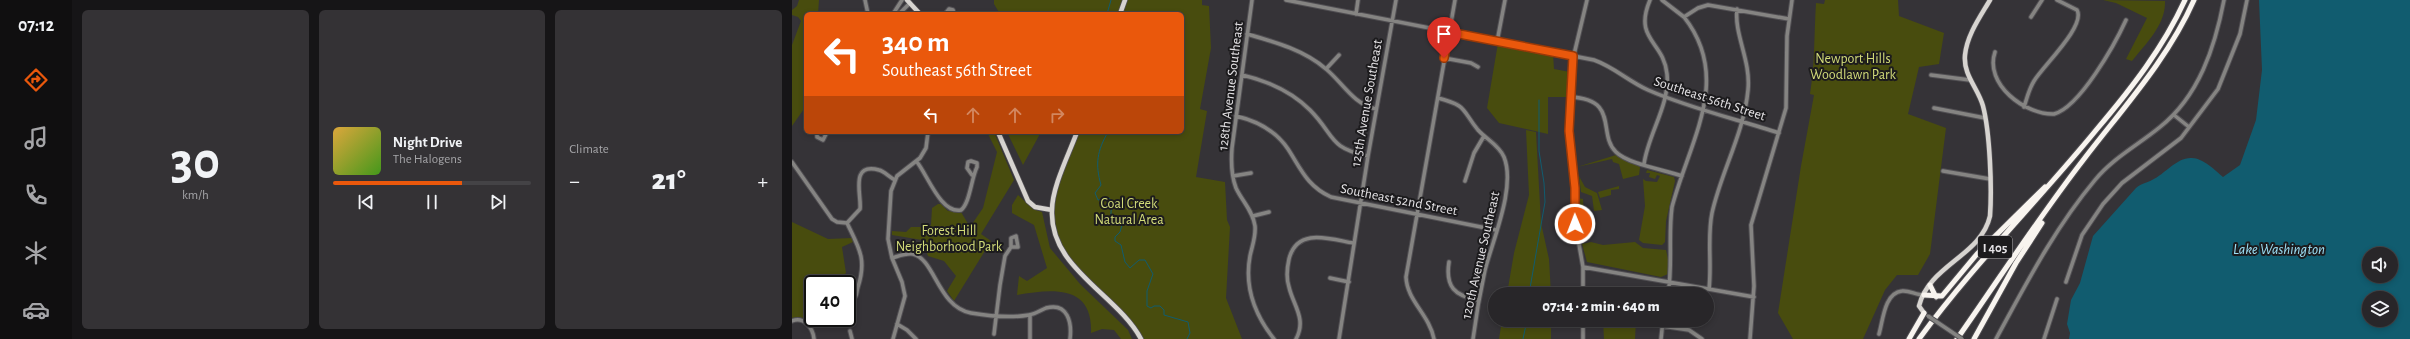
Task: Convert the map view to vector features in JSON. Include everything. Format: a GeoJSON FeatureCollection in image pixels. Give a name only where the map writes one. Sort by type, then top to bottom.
{"type":"FeatureCollection","features":[{"type":"Feature","properties":{"kind":"highway","name":"I 405"},"geometry":{"type":"LineString","coordinates":[[1920,339],[1940,312],[2073,158],[2152,59],[2185,0]]}},
{"type":"Feature","properties":{"kind":"highway","name":"I 405"},"geometry":{"type":"LineString","coordinates":[[1957,339],[2064,186],[2146,79],[2181,25],[2194,0]]}},
{"type":"Feature","properties":{"kind":"highway"},"geometry":{"type":"LineString","coordinates":[[1924,295],[1937,297],[1942,296],[1977,254],[2073,158]]}},
{"type":"Feature","properties":{"kind":"highway"},"geometry":{"type":"LineString","coordinates":[[1974,339],[2016,263],[2059,198],[2064,186]]}},
{"type":"Feature","properties":{"kind":"highway"},"geometry":{"type":"LineString","coordinates":[[1930,285],[1937,297]]}},
{"type":"Feature","properties":{"kind":"highway"},"geometry":{"type":"LineString","coordinates":[[1909,339],[1926,314]]}},
{"type":"Feature","properties":{"kind":"main road"},"geometry":{"type":"LineString","coordinates":[[1121,12],[1125,0]]}},
{"type":"Feature","properties":{"kind":"main road"},"geometry":{"type":"LineString","coordinates":[[1926,314],[1919,306],[1930,285],[1944,268],[1978,241],[1986,228],[1990,216],[1990,179],[1985,118],[1980,100],[1970,80],[1965,65],[1967,44],[1990,0]]}},
{"type":"Feature","properties":{"kind":"main road"},"geometry":{"type":"LineString","coordinates":[[909,2],[918,12]]}},
{"type":"Feature","properties":{"kind":"main road"},"geometry":{"type":"LineString","coordinates":[[999,134],[1028,201],[1035,207],[1052,210]]}},
{"type":"Feature","properties":{"kind":"main road"},"geometry":{"type":"LineString","coordinates":[[1076,134],[1052,210],[1054,231],[1061,249],[1075,266],[1125,317],[1141,339]]}},
{"type":"Feature","properties":{"kind":"street"},"geometry":{"type":"LineString","coordinates":[[866,0],[868,12]]}},
{"type":"Feature","properties":{"kind":"street"},"geometry":{"type":"LineString","coordinates":[[894,12],[902,0]]}},
{"type":"Feature","properties":{"kind":"street","name":"128th Avenue Southeast"},"geometry":{"type":"LineString","coordinates":[[1252,0],[1232,154],[1233,176],[1237,188],[1253,216]]}},
{"type":"Feature","properties":{"kind":"street","name":"Southeast 56th Street"},"geometry":{"type":"LineString","coordinates":[[1286,0],[1573,56],[1608,66],[1642,87],[1665,97],[1780,133]]}},
{"type":"Feature","properties":{"kind":"street"},"geometry":{"type":"LineString","coordinates":[[1356,14],[1358,0]]}},
{"type":"Feature","properties":{"kind":"street","name":"125th Avenue Southeast"},"geometry":{"type":"LineString","coordinates":[[1339,339],[1368,156],[1396,0]]}},
{"type":"Feature","properties":{"kind":"street"},"geometry":{"type":"LineString","coordinates":[[1434,339],[1427,318],[1408,291],[1407,272],[1455,0]]}},
{"type":"Feature","properties":{"kind":"street"},"geometry":{"type":"LineString","coordinates":[[1497,42],[1505,0]]}},
{"type":"Feature","properties":{"kind":"street"},"geometry":{"type":"LineString","coordinates":[[1583,287],[1583,267],[1574,216],[1575,188],[1569,136],[1573,56],[1587,0]]}},
{"type":"Feature","properties":{"kind":"street"},"geometry":{"type":"LineString","coordinates":[[1644,164],[1665,97],[1667,79],[1666,67],[1662,56],[1647,35],[1645,26],[1645,14],[1650,0]]}},
{"type":"Feature","properties":{"kind":"street"},"geometry":{"type":"LineString","coordinates":[[1662,0],[1684,17],[1696,36],[1705,59],[1708,81],[1703,108],[1671,216],[1669,287]]}},
{"type":"Feature","properties":{"kind":"street"},"geometry":{"type":"LineString","coordinates":[[1750,339],[1754,297],[1751,225],[1780,133],[1787,98],[1786,44],[1792,0]]}},
{"type":"Feature","properties":{"kind":"street"},"geometry":{"type":"LineString","coordinates":[[2031,18],[2042,0]]}},
{"type":"Feature","properties":{"kind":"street"},"geometry":{"type":"LineString","coordinates":[[2024,107],[2036,78],[2077,25],[2079,17],[2077,10],[2057,0]]}},
{"type":"Feature","properties":{"kind":"street"},"geometry":{"type":"LineString","coordinates":[[1996,339],[2051,238],[2094,181],[2112,162],[2174,115],[2193,89],[2208,58],[2217,32],[2224,0]]}},
{"type":"Feature","properties":{"kind":"street"},"geometry":{"type":"LineString","coordinates":[[2066,282],[2082,235],[2103,204],[2122,183],[2181,138],[2202,112],[2220,84],[2240,34],[2247,0]]}},
{"type":"Feature","properties":{"kind":"street"},"geometry":{"type":"LineString","coordinates":[[901,12],[909,2]]}},
{"type":"Feature","properties":{"kind":"street"},"geometry":{"type":"LineString","coordinates":[[1684,17],[1698,8],[1708,5],[1789,19]]}},
{"type":"Feature","properties":{"kind":"street"},"geometry":{"type":"LineString","coordinates":[[946,12],[946,10],[950,9],[952,12]]}},
{"type":"Feature","properties":{"kind":"street"},"geometry":{"type":"LineString","coordinates":[[1709,287],[1712,212],[1742,120],[1747,94],[1748,77],[1745,51],[1737,25],[1737,10]]}},
{"type":"Feature","properties":{"kind":"street"},"geometry":{"type":"LineString","coordinates":[[1995,52],[1992,63],[1996,74],[2011,98],[2024,107],[2051,114],[2060,112],[2068,107],[2109,56],[2126,20]]}},
{"type":"Feature","properties":{"kind":"street"},"geometry":{"type":"LineString","coordinates":[[1247,34],[1296,50],[1326,69],[1360,104],[1376,109]]}},
{"type":"Feature","properties":{"kind":"street"},"geometry":{"type":"LineString","coordinates":[[1326,69],[1338,55]]}},
{"type":"Feature","properties":{"kind":"street"},"geometry":{"type":"LineString","coordinates":[[1444,58],[1471,63],[1478,67]]}},
{"type":"Feature","properties":{"kind":"street"},"geometry":{"type":"LineString","coordinates":[[1242,75],[1265,81],[1288,92],[1311,111],[1337,145],[1351,152],[1368,156]]}},
{"type":"Feature","properties":{"kind":"street"},"geometry":{"type":"LineString","coordinates":[[1931,75],[1970,80]]}},
{"type":"Feature","properties":{"kind":"street"},"geometry":{"type":"LineString","coordinates":[[1570,97],[1582,98],[1596,106],[1606,118],[1610,143],[1615,151],[1627,158],[1682,176]]}},
{"type":"Feature","properties":{"kind":"street","name":"120th Avenue Southeast"},"geometry":{"type":"LineString","coordinates":[[1438,98],[1461,106],[1484,136],[1501,152],[1507,170],[1505,199],[1478,300],[1473,339]]}},
{"type":"Feature","properties":{"kind":"street"},"geometry":{"type":"LineString","coordinates":[[1934,108],[1985,118]]}},
{"type":"Feature","properties":{"kind":"street"},"geometry":{"type":"LineString","coordinates":[[2174,115],[2189,127]]}},
{"type":"Feature","properties":{"kind":"street","name":"Southeast 52nd Street"},"geometry":{"type":"LineString","coordinates":[[1236,116],[1259,124],[1278,138],[1288,149],[1300,171],[1317,190],[1331,197],[1496,230]]}},
{"type":"Feature","properties":{"kind":"street"},"geometry":{"type":"LineString","coordinates":[[817,134],[817,137],[823,140],[826,134]]}},
{"type":"Feature","properties":{"kind":"street"},"geometry":{"type":"LineString","coordinates":[[893,339],[904,302],[904,290],[892,258],[888,229],[891,191],[899,174],[917,162],[926,148],[928,134]]}},
{"type":"Feature","properties":{"kind":"street"},"geometry":{"type":"LineString","coordinates":[[1464,181],[1474,153],[1484,136]]}},
{"type":"Feature","properties":{"kind":"street"},"geometry":{"type":"LineString","coordinates":[[792,162],[832,219],[837,222],[846,223]]}},
{"type":"Feature","properties":{"kind":"street"},"geometry":{"type":"LineString","coordinates":[[917,162],[945,206],[954,211],[960,210],[966,205],[972,175]]}},
{"type":"Feature","properties":{"kind":"street"},"geometry":{"type":"LineString","coordinates":[[846,223],[860,209],[858,185],[860,176],[866,171],[877,170],[895,180]]}},
{"type":"Feature","properties":{"kind":"street"},"geometry":{"type":"LineString","coordinates":[[1943,171],[1990,179]]}},
{"type":"Feature","properties":{"kind":"street"},"geometry":{"type":"LineString","coordinates":[[1233,176],[1251,173]]}},
{"type":"Feature","properties":{"kind":"street"},"geometry":{"type":"LineString","coordinates":[[1269,212],[1253,216],[1255,233],[1248,273],[1251,295],[1257,314],[1274,339]]}},
{"type":"Feature","properties":{"kind":"street"},"geometry":{"type":"LineString","coordinates":[[846,223],[863,263],[862,279],[856,293]]}},
{"type":"Feature","properties":{"kind":"street"},"geometry":{"type":"LineString","coordinates":[[1296,339],[1300,320],[1298,309],[1289,286],[1290,257],[1297,244],[1306,238],[1321,237],[1354,243]]}},
{"type":"Feature","properties":{"kind":"street"},"geometry":{"type":"LineString","coordinates":[[994,334],[1004,263],[1011,247]]}},
{"type":"Feature","properties":{"kind":"street"},"geometry":{"type":"LineString","coordinates":[[892,258],[905,254],[917,256],[923,261],[947,298],[956,307],[968,312],[996,315],[1030,315],[1051,307],[1059,309],[1067,313],[1070,319],[1070,339]]}},
{"type":"Feature","properties":{"kind":"street"},"geometry":{"type":"LineString","coordinates":[[1449,262],[1448,277],[1453,288],[1462,296],[1478,300]]}},
{"type":"Feature","properties":{"kind":"street"},"geometry":{"type":"LineString","coordinates":[[1583,267],[1699,287]]}},
{"type":"Feature","properties":{"kind":"street"},"geometry":{"type":"LineString","coordinates":[[1330,278],[1349,282]]}},
{"type":"Feature","properties":{"kind":"street"},"geometry":{"type":"LineString","coordinates":[[1714,290],[1754,297]]}},
{"type":"Feature","properties":{"kind":"street"},"geometry":{"type":"LineString","coordinates":[[1879,334],[1886,306],[1893,295],[1902,291],[1924,295]]}},
{"type":"Feature","properties":{"kind":"street"},"geometry":{"type":"LineString","coordinates":[[2044,339],[2057,299]]}},
{"type":"Feature","properties":{"kind":"street"},"geometry":{"type":"LineString","coordinates":[[1926,314],[1962,339]]}},
{"type":"Feature","properties":{"kind":"street"},"geometry":{"type":"LineString","coordinates":[[1030,315],[1030,339]]}},
{"type":"Feature","properties":{"kind":"street"},"geometry":{"type":"LineString","coordinates":[[792,321],[802,321],[812,330],[814,339]]}},
{"type":"Feature","properties":{"kind":"street"},"geometry":{"type":"LineString","coordinates":[[897,324],[907,330],[916,339]]}},
{"type":"Feature","properties":{"kind":"street"},"geometry":{"type":"LineString","coordinates":[[1583,327],[1583,339]]}},
{"type":"Feature","properties":{"kind":"street"},"geometry":{"type":"LineString","coordinates":[[1661,339],[1662,327]]}},
{"type":"Feature","properties":{"kind":"street"},"geometry":{"type":"LineString","coordinates":[[1669,327],[1689,330],[1702,339]]}},
{"type":"Feature","properties":{"kind":"street"},"geometry":{"type":"LineString","coordinates":[[850,331],[852,339]]}},
{"type":"Feature","properties":{"kind":"green space"},"geometry":{"type":"Polygon","coordinates":[[[799,0],[819,0],[818,12],[804,12],[804,109],[792,126],[792,45],[801,21],[798,17],[792,15],[792,10],[797,6],[799,0]]]}},
{"type":"Feature","properties":{"kind":"green space","name":"Coal Creek Natural Area"},"geometry":{"type":"Polygon","coordinates":[[[994,0],[1202,0],[1202,5],[1209,6],[1211,48],[1200,109],[1207,111],[1196,177],[1225,182],[1227,220],[1230,227],[1226,298],[1242,339],[1142,339],[1136,330],[1096,291],[1071,261],[1055,228],[1052,201],[1061,171],[1075,134],[1184,134],[1184,12],[999,12],[994,4],[994,0]]]}},
{"type":"Feature","properties":{"kind":"green space","name":"Newport Hills Woodlawn Park"},"geometry":{"type":"Polygon","coordinates":[[[1825,0],[1898,0],[1899,16],[1944,33],[1939,64],[1919,67],[1908,114],[1946,128],[1930,254],[1918,275],[1897,275],[1885,290],[1863,339],[1793,339],[1778,313],[1801,166],[1814,95],[1810,94],[1814,60],[1816,3],[1824,4],[1825,0]]]}},
{"type":"Feature","properties":{"kind":"green space"},"geometry":{"type":"Polygon","coordinates":[[[2103,0],[2165,1],[2162,18],[2154,34],[2132,61],[2126,59],[2147,18],[2116,3],[2103,0]]]}},
{"type":"Feature","properties":{"kind":"green space"},"geometry":{"type":"Polygon","coordinates":[[[1498,43],[1553,54],[1554,69],[1570,72],[1568,97],[1548,97],[1548,134],[1499,123],[1487,108],[1498,43]]]}},
{"type":"Feature","properties":{"kind":"green space"},"geometry":{"type":"Polygon","coordinates":[[[1526,130],[1536,132],[1541,223],[1549,259],[1551,287],[1508,287],[1514,253],[1529,195],[1526,130]]]}},
{"type":"Feature","properties":{"kind":"green space","name":"Forest Hill Neighborhood Park"},"geometry":{"type":"Polygon","coordinates":[[[988,134],[995,134],[1014,180],[981,234],[991,241],[954,301],[947,291],[956,276],[944,261],[928,256],[922,240],[892,235],[892,231],[906,232],[911,227],[928,227],[931,225],[932,208],[938,204],[941,204],[948,211],[961,212],[970,227],[983,208],[997,152],[988,134]]]}},
{"type":"Feature","properties":{"kind":"green space"},"geometry":{"type":"Polygon","coordinates":[[[1008,134],[1040,134],[1023,165],[1008,134]]]}},
{"type":"Feature","properties":{"kind":"green space"},"geometry":{"type":"Polygon","coordinates":[[[1616,155],[1640,167],[1639,175],[1623,179],[1619,164],[1613,162],[1612,159],[1577,167],[1616,155]]]}},
{"type":"Feature","properties":{"kind":"green space"},"geometry":{"type":"Polygon","coordinates":[[[1647,170],[1674,177],[1675,181],[1666,221],[1665,242],[1662,245],[1643,243],[1639,240],[1645,206],[1643,179],[1646,181],[1657,182],[1660,176],[1657,175],[1655,179],[1649,177],[1650,173],[1646,173],[1647,170]]]}},
{"type":"Feature","properties":{"kind":"green space"},"geometry":{"type":"Polygon","coordinates":[[[1579,176],[1585,187],[1597,193],[1602,210],[1594,211],[1592,196],[1581,192],[1579,176]]]}},
{"type":"Feature","properties":{"kind":"green space"},"geometry":{"type":"Polygon","coordinates":[[[1619,186],[1619,189],[1611,190],[1611,195],[1600,198],[1598,192],[1619,186]]]}},
{"type":"Feature","properties":{"kind":"green space"},"geometry":{"type":"Polygon","coordinates":[[[1018,195],[1033,209],[1042,212],[1050,248],[1080,284],[1128,330],[1132,339],[1121,339],[1114,330],[1102,329],[1091,333],[1090,317],[1085,306],[1078,298],[1068,293],[1056,291],[1017,295],[1019,276],[1027,281],[1047,268],[1034,225],[1012,213],[1012,205],[1018,195]]]}},
{"type":"Feature","properties":{"kind":"green space"},"geometry":{"type":"Polygon","coordinates":[[[1578,198],[1583,199],[1585,235],[1583,237],[1578,224],[1578,198]]]}},
{"type":"Feature","properties":{"kind":"green space"},"geometry":{"type":"Polygon","coordinates":[[[792,222],[828,239],[852,238],[853,242],[842,247],[846,273],[843,275],[804,275],[804,319],[799,317],[792,318],[792,222]]]}},
{"type":"Feature","properties":{"kind":"green space"},"geometry":{"type":"Polygon","coordinates":[[[1591,242],[1603,245],[1635,242],[1643,248],[1666,250],[1668,259],[1668,274],[1661,277],[1587,262],[1582,244],[1591,242]]]}},
{"type":"Feature","properties":{"kind":"green space"},"geometry":{"type":"Polygon","coordinates":[[[1501,327],[1551,327],[1551,339],[1499,339],[1501,327]]]}},
{"type":"Feature","properties":{"kind":"green space"},"geometry":{"type":"Polygon","coordinates":[[[1603,327],[1636,327],[1635,339],[1604,339],[1603,327]]]}},
{"type":"Feature","properties":{"kind":"water","name":"Lake Washington"},"geometry":{"type":"Polygon","coordinates":[[[2259,0],[2410,0],[2410,339],[2069,339],[2070,333],[2067,324],[2071,300],[2080,283],[2093,236],[2136,188],[2157,177],[2181,160],[2192,158],[2200,160],[2209,165],[2223,177],[2240,165],[2256,120],[2262,70],[2259,0]]]}},
{"type":"Feature","properties":{"kind":"waterway"},"geometry":{"type":"LineString","coordinates":[[1108,12],[1111,0]]}},
{"type":"Feature","properties":{"kind":"waterway"},"geometry":{"type":"LineString","coordinates":[[1530,287],[1545,202],[1544,183],[1539,151],[1539,100]]}},
{"type":"Feature","properties":{"kind":"waterway"},"geometry":{"type":"LineString","coordinates":[[1107,134],[1101,145],[1098,158],[1098,171],[1101,185],[1095,193],[1098,200],[1109,198],[1114,203],[1111,211],[1111,219],[1118,218],[1122,225],[1120,232],[1115,237],[1115,241],[1121,245],[1125,262],[1130,268],[1139,260],[1145,260],[1153,274],[1147,291],[1147,306],[1151,308],[1154,306],[1160,306],[1164,310],[1164,315],[1188,322],[1190,333],[1187,339]]}},
{"type":"Feature","properties":{"kind":"waterway"},"geometry":{"type":"LineString","coordinates":[[1523,339],[1526,327]]}},
{"type":"Feature","properties":{"kind":"route"},"geometry":{"type":"LineString","coordinates":[[1444,58],[1449,32],[1573,56],[1569,104],[1569,131],[1575,188],[1575,224]]}}]}
